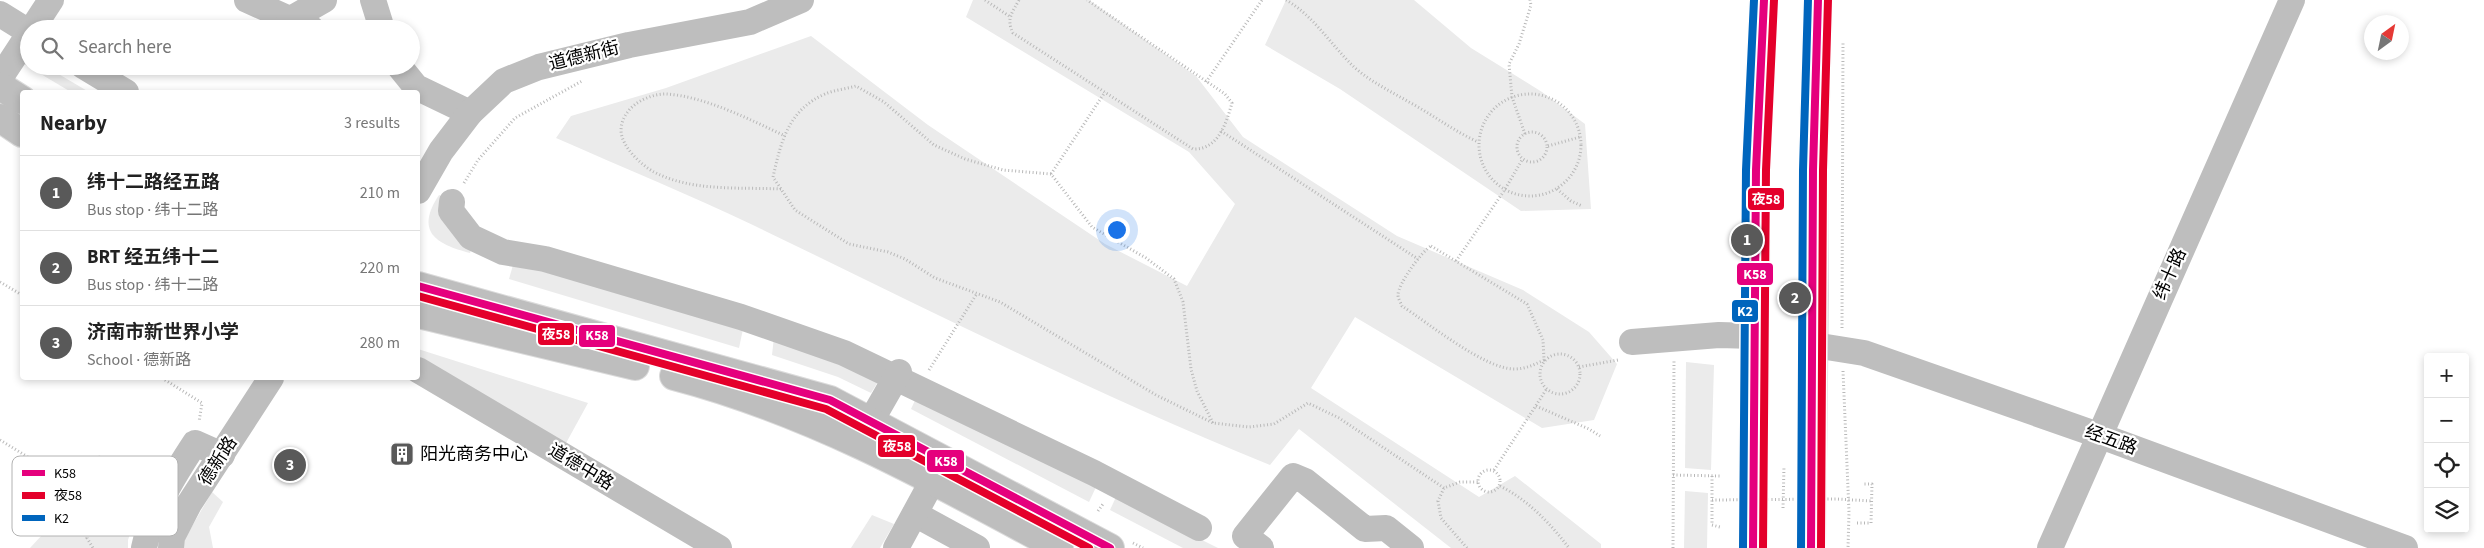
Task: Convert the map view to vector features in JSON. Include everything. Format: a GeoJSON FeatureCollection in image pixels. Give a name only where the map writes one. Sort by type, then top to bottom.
{"type":"FeatureCollection","features":[{"type":"Feature","properties":{"kind":"main road"},"geometry":{"type":"LineString","coordinates":[[1753,548],[1756,170],[1764,0]]}},
{"type":"Feature","properties":{"kind":"main road"},"geometry":{"type":"LineString","coordinates":[[1811,548],[1814,345],[1813,170],[1818,0]]}},
{"type":"Feature","properties":{"kind":"main road"},"geometry":{"type":"LineString","coordinates":[[0,86],[20,99]]}},
{"type":"Feature","properties":{"kind":"main road"},"geometry":{"type":"LineString","coordinates":[[0,118],[20,132]]}},
{"type":"Feature","properties":{"kind":"main road"},"geometry":{"type":"LineString","coordinates":[[420,287],[830,400],[1110,548]]}},
{"type":"Feature","properties":{"kind":"main road"},"geometry":{"type":"LineString","coordinates":[[420,314],[584,352],[683,378],[778,409],[860,443],[1059,548]]}},
{"type":"Feature","properties":{"kind":"street"},"geometry":{"type":"LineString","coordinates":[[38,20],[51,0]]}},
{"type":"Feature","properties":{"kind":"street"},"geometry":{"type":"LineString","coordinates":[[246,0],[291,20]]}},
{"type":"Feature","properties":{"kind":"street"},"geometry":{"type":"LineString","coordinates":[[304,20],[324,0]]}},
{"type":"Feature","properties":{"kind":"street"},"geometry":{"type":"LineString","coordinates":[[373,0],[379,20]]}},
{"type":"Feature","properties":{"kind":"street","name":"道德新街"},"geometry":{"type":"LineString","coordinates":[[420,188],[441,151],[470,113],[504,81],[539,67],[629,45],[750,22],[801,0]]}},
{"type":"Feature","properties":{"kind":"street","name":"纬十路"},"geometry":{"type":"LineString","coordinates":[[2050,548],[2098,435],[2292,0]]}},
{"type":"Feature","properties":{"kind":"street"},"geometry":{"type":"LineString","coordinates":[[0,14],[20,27]]}},
{"type":"Feature","properties":{"kind":"street"},"geometry":{"type":"LineString","coordinates":[[0,78],[20,47]]}},
{"type":"Feature","properties":{"kind":"street"},"geometry":{"type":"LineString","coordinates":[[98,75],[123,90]]}},
{"type":"Feature","properties":{"kind":"street"},"geometry":{"type":"LineString","coordinates":[[406,75],[416,87],[470,113]]}},
{"type":"Feature","properties":{"kind":"street"},"geometry":{"type":"LineString","coordinates":[[452,202],[451,211],[471,237],[503,252],[545,259],[741,317],[844,354],[904,379],[1094,473],[1198,528]]}},
{"type":"Feature","properties":{"kind":"street"},"geometry":{"type":"LineString","coordinates":[[1632,342],[1719,335],[1754,336]]}},
{"type":"Feature","properties":{"kind":"street","name":"经五路"},"geometry":{"type":"LineString","coordinates":[[1814,345],[1864,353],[2098,435],[2405,548]]}},
{"type":"Feature","properties":{"kind":"street","name":"道德中路"},"geometry":{"type":"LineString","coordinates":[[420,371],[718,548]]}},
{"type":"Feature","properties":{"kind":"street"},"geometry":{"type":"LineString","coordinates":[[871,421],[904,379]]}},
{"type":"Feature","properties":{"kind":"street","name":"德新路"},"geometry":{"type":"LineString","coordinates":[[178,525],[189,504],[270,380]]}},
{"type":"Feature","properties":{"kind":"street"},"geometry":{"type":"LineString","coordinates":[[178,470],[195,442],[222,455]]}},
{"type":"Feature","properties":{"kind":"street"},"geometry":{"type":"LineString","coordinates":[[1261,548],[1245,536],[1293,476],[1304,481],[1365,529],[1386,528],[1411,548]]}},
{"type":"Feature","properties":{"kind":"street"},"geometry":{"type":"LineString","coordinates":[[896,548],[933,480]]}},
{"type":"Feature","properties":{"kind":"street"},"geometry":{"type":"LineString","coordinates":[[915,514],[977,548]]}},
{"type":"Feature","properties":{"kind":"path"},"geometry":{"type":"LineString","coordinates":[[985,0],[1010,16]]}},
{"type":"Feature","properties":{"kind":"path"},"geometry":{"type":"LineString","coordinates":[[1019,0],[1010,16],[1008,24],[1013,33],[1193,149],[1203,149],[1211,146],[1222,131],[1232,103],[1225,94],[1087,0]]}},
{"type":"Feature","properties":{"kind":"path"},"geometry":{"type":"LineString","coordinates":[[1206,82],[1262,0]]}},
{"type":"Feature","properties":{"kind":"path"},"geometry":{"type":"LineString","coordinates":[[1286,0],[1313,21],[1355,68],[1384,90],[1408,101],[1458,133],[1478,142]]}},
{"type":"Feature","properties":{"kind":"path"},"geometry":{"type":"LineString","coordinates":[[1525,134],[1512,97],[1509,64],[1519,44],[1531,5],[1530,0]]}},
{"type":"Feature","properties":{"kind":"path"},"geometry":{"type":"LineString","coordinates":[[1843,40],[1842,348],[1849,512],[1848,548]]}},
{"type":"Feature","properties":{"kind":"path"},"geometry":{"type":"LineString","coordinates":[[1214,423],[1197,391],[1190,370],[1183,302],[1174,279],[1146,258],[1118,244],[1092,227],[1051,174],[1003,170],[965,159],[934,145],[884,102],[856,86],[824,94],[793,117],[784,136],[773,177],[795,210],[849,244],[888,252],[905,259],[935,278],[976,295],[1000,302],[1156,395],[1214,423],[1249,428],[1274,424],[1308,403],[1339,418],[1444,488]]}},
{"type":"Feature","properties":{"kind":"path"},"geometry":{"type":"LineString","coordinates":[[452,202],[478,160],[508,125],[538,104],[568,89]]}},
{"type":"Feature","properties":{"kind":"path"},"geometry":{"type":"LineString","coordinates":[[1051,174],[1104,92]]}},
{"type":"Feature","properties":{"kind":"path"},"geometry":{"type":"LineString","coordinates":[[781,189],[686,184],[655,172],[643,165],[626,144],[621,131],[626,116],[634,104],[649,97],[666,94],[716,107],[784,136]]}},
{"type":"Feature","properties":{"kind":"path"},"geometry":{"type":"LineString","coordinates":[[1519,94],[1537,94],[1554,99],[1568,110],[1578,126],[1580,137],[1579,161],[1570,177],[1557,189],[1540,196],[1522,196],[1504,191],[1491,179],[1482,164],[1478,142],[1480,128],[1489,113],[1502,101],[1512,97],[1519,94]]}},
{"type":"Feature","properties":{"kind":"path"},"geometry":{"type":"LineString","coordinates":[[1222,131],[1418,259]]}},
{"type":"Feature","properties":{"kind":"path"},"geometry":{"type":"LineString","coordinates":[[1529,132],[1538,133],[1545,138],[1548,146],[1546,155],[1540,161],[1531,163],[1522,160],[1517,152],[1517,143],[1529,132]]}},
{"type":"Feature","properties":{"kind":"path"},"geometry":{"type":"LineString","coordinates":[[1548,146],[1580,137]]}},
{"type":"Feature","properties":{"kind":"path"},"geometry":{"type":"LineString","coordinates":[[1456,261],[1504,191],[1522,160]]}},
{"type":"Feature","properties":{"kind":"path"},"geometry":{"type":"LineString","coordinates":[[1557,189],[1571,201],[1582,206]]}},
{"type":"Feature","properties":{"kind":"path"},"geometry":{"type":"LineString","coordinates":[[1456,261],[1431,246],[1424,250],[1400,287],[1398,297],[1402,306],[1491,364],[1512,369],[1528,367],[1544,360],[1552,354],[1563,353],[1573,358],[1579,367],[1580,377],[1576,387],[1567,393],[1556,394],[1546,390],[1540,381],[1539,370],[1544,360],[1542,340],[1527,304],[1456,261]]}},
{"type":"Feature","properties":{"kind":"path"},"geometry":{"type":"LineString","coordinates":[[0,282],[20,294]]}},
{"type":"Feature","properties":{"kind":"path"},"geometry":{"type":"LineString","coordinates":[[904,379],[976,295]]}},
{"type":"Feature","properties":{"kind":"path"},"geometry":{"type":"LineString","coordinates":[[1672,548],[1674,357]]}},
{"type":"Feature","properties":{"kind":"path"},"geometry":{"type":"LineString","coordinates":[[165,380],[202,403],[195,442]]}},
{"type":"Feature","properties":{"kind":"path"},"geometry":{"type":"LineString","coordinates":[[1494,470],[1546,390]]}},
{"type":"Feature","properties":{"kind":"path"},"geometry":{"type":"LineString","coordinates":[[1536,406],[1589,429],[1600,436]]}},
{"type":"Feature","properties":{"kind":"path"},"geometry":{"type":"LineString","coordinates":[[0,440],[26,456]]}},
{"type":"Feature","properties":{"kind":"path"},"geometry":{"type":"LineString","coordinates":[[1783,508],[1784,466]]}},
{"type":"Feature","properties":{"kind":"path"},"geometry":{"type":"LineString","coordinates":[[1478,482],[1483,471],[1494,470],[1499,474],[1500,486]]}},
{"type":"Feature","properties":{"kind":"path"},"geometry":{"type":"LineString","coordinates":[[1673,475],[1721,476]]}},
{"type":"Feature","properties":{"kind":"path"},"geometry":{"type":"LineString","coordinates":[[1712,476],[1712,525],[1720,527]]}},
{"type":"Feature","properties":{"kind":"path"},"geometry":{"type":"LineString","coordinates":[[1467,548],[1441,518],[1438,501],[1444,488],[1460,482],[1478,482]]}},
{"type":"Feature","properties":{"kind":"path"},"geometry":{"type":"LineString","coordinates":[[1478,482],[1485,491],[1496,490],[1500,486]]}},
{"type":"Feature","properties":{"kind":"path"},"geometry":{"type":"LineString","coordinates":[[1857,523],[1870,523],[1872,484],[1862,484]]}},
{"type":"Feature","properties":{"kind":"path"},"geometry":{"type":"LineString","coordinates":[[1500,486],[1518,495],[1528,506],[1540,514],[1569,548]]}},
{"type":"Feature","properties":{"kind":"path"},"geometry":{"type":"LineString","coordinates":[[1712,500],[1872,501]]}},
{"type":"Feature","properties":{"kind":"path"},"geometry":{"type":"LineString","coordinates":[[88,536],[87,538],[93,548]]}},
{"type":"Feature","properties":{"kind":"shaded area"},"geometry":{"type":"Polygon","coordinates":[[[973,0],[1089,0],[1196,76],[1243,137],[1397,236],[1523,290],[1589,332],[1617,364],[1594,420],[1542,428],[1355,317],[1311,388],[1479,497],[1515,476],[1601,544],[1601,548],[1451,548],[1299,429],[1270,465],[1204,438],[1075,380],[681,192],[556,138],[571,116],[666,88],[811,36],[928,125],[1105,244],[1187,286],[1235,204],[1189,152],[966,17],[973,0]]]}},
{"type":"Feature","properties":{"kind":"shaded area"},"geometry":{"type":"Polygon","coordinates":[[[1286,0],[1414,0],[1471,48],[1542,92],[1585,124],[1591,209],[1521,211],[1340,89],[1265,45],[1286,0]]]}},
{"type":"Feature","properties":{"kind":"shaded area"},"geometry":{"type":"Polygon","coordinates":[[[42,75],[60,75],[86,90],[68,90],[42,75]]]}},
{"type":"Feature","properties":{"kind":"shaded area"},"geometry":{"type":"Polygon","coordinates":[[[439,195],[445,198],[473,246],[470,253],[447,245],[432,234],[429,227],[429,218],[432,207],[439,195]]]}},
{"type":"Feature","properties":{"kind":"shaded area"},"geometry":{"type":"Polygon","coordinates":[[[513,265],[561,272],[743,329],[739,348],[509,279],[513,265]]]}},
{"type":"Feature","properties":{"kind":"shaded area"},"geometry":{"type":"Polygon","coordinates":[[[774,337],[881,377],[871,393],[838,377],[772,355],[774,337]]]}},
{"type":"Feature","properties":{"kind":"shaded area"},"geometry":{"type":"Polygon","coordinates":[[[420,350],[588,403],[565,445],[420,363],[420,350]]]}},
{"type":"Feature","properties":{"kind":"shaded area"},"geometry":{"type":"Polygon","coordinates":[[[1686,362],[1714,365],[1711,470],[1685,468],[1686,362]]]}},
{"type":"Feature","properties":{"kind":"shaded area"},"geometry":{"type":"Polygon","coordinates":[[[918,394],[1097,485],[1089,502],[911,409],[918,394]]]}},
{"type":"Feature","properties":{"kind":"shaded area"},"geometry":{"type":"Polygon","coordinates":[[[1685,491],[1708,493],[1707,548],[1684,548],[1685,491]]]}},
{"type":"Feature","properties":{"kind":"shaded area"},"geometry":{"type":"Polygon","coordinates":[[[212,492],[223,502],[209,527],[213,548],[183,548],[184,540],[212,492]]]}},
{"type":"Feature","properties":{"kind":"shaded area"},"geometry":{"type":"Polygon","coordinates":[[[1116,497],[1218,548],[1183,548],[1110,510],[1116,497]]]}},
{"type":"Feature","properties":{"kind":"shaded area"},"geometry":{"type":"Polygon","coordinates":[[[872,515],[894,524],[880,548],[851,548],[872,515]]]}},
{"type":"Feature","properties":{"kind":"shaded area"},"geometry":{"type":"Polygon","coordinates":[[[41,536],[129,536],[128,548],[30,548],[41,536]]]}},
{"type":"Feature","properties":{"kind":"transit line","name":"K2"},"geometry":{"type":"LineString","coordinates":[[1743,548],[1746,170],[1754,0]]}},
{"type":"Feature","properties":{"kind":"transit line","name":"K58"},"geometry":{"type":"LineString","coordinates":[[1753,548],[1756,170],[1764,0]]}},
{"type":"Feature","properties":{"kind":"transit line","name":"夜58"},"geometry":{"type":"LineString","coordinates":[[1763,548],[1766,170],[1774,0]]}},
{"type":"Feature","properties":{"kind":"transit line","name":"K2"},"geometry":{"type":"LineString","coordinates":[[1801,548],[1803,170],[1808,0]]}},
{"type":"Feature","properties":{"kind":"transit line","name":"K58"},"geometry":{"type":"LineString","coordinates":[[1811,548],[1813,170],[1818,0]]}},
{"type":"Feature","properties":{"kind":"transit line","name":"夜58"},"geometry":{"type":"LineString","coordinates":[[1821,548],[1823,170],[1828,0]]}},
{"type":"Feature","properties":{"kind":"transit line","name":"K58"},"geometry":{"type":"LineString","coordinates":[[420,287],[830,400],[1110,548]]}},
{"type":"Feature","properties":{"kind":"transit line","name":"夜58"},"geometry":{"type":"LineString","coordinates":[[420,297],[826,409],[1089,548]]}},
{"type":"Feature","properties":{"kind":"place","name":"纬十二路经五路"},"geometry":{"type":"Point","coordinates":[1747,240]}},
{"type":"Feature","properties":{"kind":"place","name":"BRT 经五纬十二"},"geometry":{"type":"Point","coordinates":[1795,298]}},
{"type":"Feature","properties":{"kind":"place","name":"阳光商务中心"},"geometry":{"type":"Point","coordinates":[402,454]}},
{"type":"Feature","properties":{"kind":"place","name":"济南市新世界小学"},"geometry":{"type":"Point","coordinates":[290,465]}}]}
